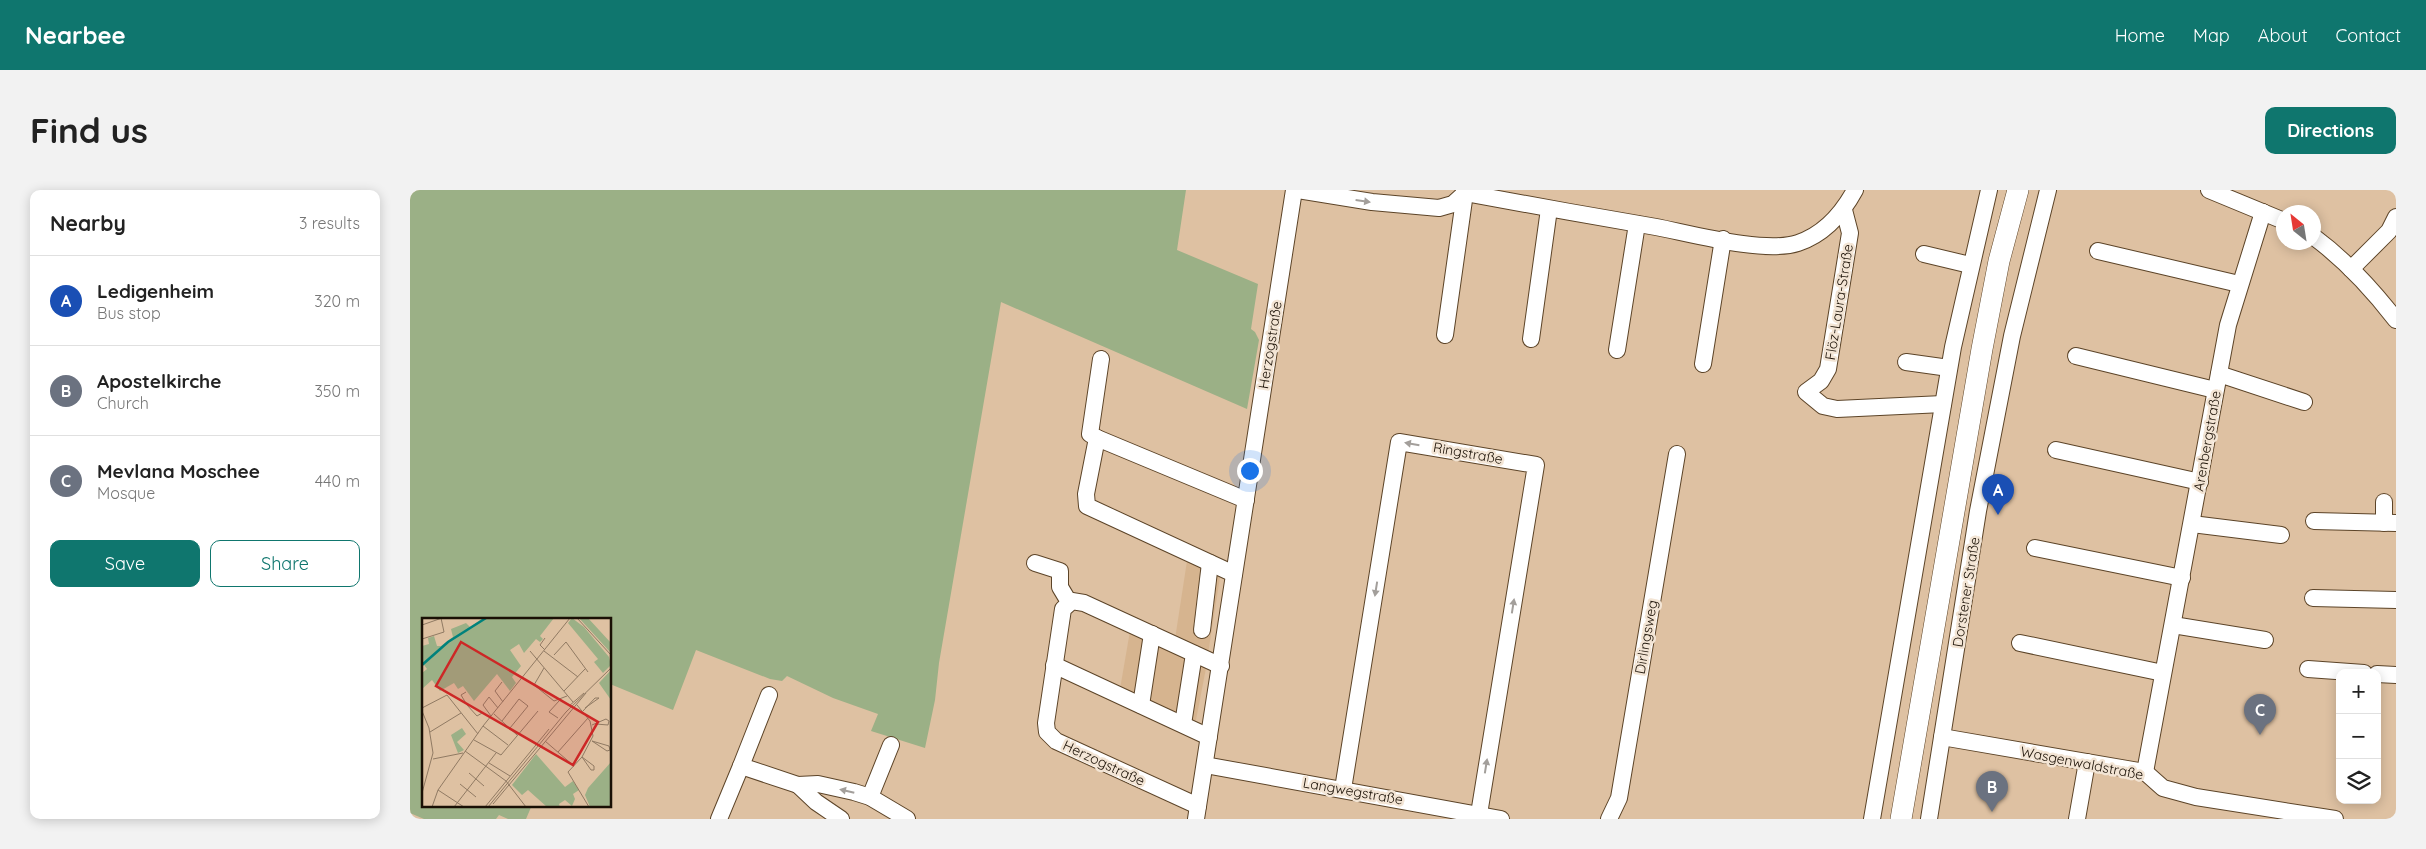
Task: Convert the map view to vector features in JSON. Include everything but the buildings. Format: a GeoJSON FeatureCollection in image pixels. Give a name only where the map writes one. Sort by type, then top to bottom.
{"type":"FeatureCollection","features":[{"type":"Feature","properties":{"kind":"main road","name":"Dorstener Straße"},"geometry":{"type":"LineString","coordinates":[[1901,819],[1982,350],[1998,269],[2018,190]]}},
{"type":"Feature","properties":{"kind":"street","name":"Herzogstraße"},"geometry":{"type":"LineString","coordinates":[[1069,602],[1063,610],[1054,666],[1046,723],[1047,732],[1050,737],[1197,812],[1294,190]]}},
{"type":"Feature","properties":{"kind":"street"},"geometry":{"type":"LineString","coordinates":[[1298,190],[1372,202],[1439,208],[1453,204],[1465,192]]}},
{"type":"Feature","properties":{"kind":"street","name":"Flöz-Laura-Straße"},"geometry":{"type":"LineString","coordinates":[[1465,192],[1549,209],[1763,246],[1798,243],[1824,230],[1844,210],[1855,190]]}},
{"type":"Feature","properties":{"kind":"street"},"geometry":{"type":"LineString","coordinates":[[1872,819],[1949,368],[1970,265],[1989,190]]}},
{"type":"Feature","properties":{"kind":"street","name":"Dorstener Straße"},"geometry":{"type":"LineString","coordinates":[[1928,819],[1978,511],[2012,336],[2048,190]]}},
{"type":"Feature","properties":{"kind":"street"},"geometry":{"type":"LineString","coordinates":[[2209,190],[2276,218]]}},
{"type":"Feature","properties":{"kind":"street"},"geometry":{"type":"LineString","coordinates":[[1445,335],[1465,192]]}},
{"type":"Feature","properties":{"kind":"street"},"geometry":{"type":"LineString","coordinates":[[1530,338],[1549,209]]}},
{"type":"Feature","properties":{"kind":"street","name":"Flöz-Laura-Straße"},"geometry":{"type":"LineString","coordinates":[[1844,210],[1850,233],[1828,369],[1821,381],[1806,392],[1823,406],[1837,409],[1943,404]]}},
{"type":"Feature","properties":{"kind":"street","name":"Arenbergstraße"},"geometry":{"type":"LineString","coordinates":[[2145,772],[2200,482],[2215,390],[2239,284],[2262,212]]}},
{"type":"Feature","properties":{"kind":"street"},"geometry":{"type":"LineString","coordinates":[[1617,350],[1637,224]]}},
{"type":"Feature","properties":{"kind":"street"},"geometry":{"type":"LineString","coordinates":[[2351,270],[2394,226]]}},
{"type":"Feature","properties":{"kind":"street"},"geometry":{"type":"LineString","coordinates":[[1703,364],[1723,239]]}},
{"type":"Feature","properties":{"kind":"street"},"geometry":{"type":"LineString","coordinates":[[2321,243],[2374,292],[2396,320]]}},
{"type":"Feature","properties":{"kind":"street"},"geometry":{"type":"LineString","coordinates":[[2098,251],[2239,284]]}},
{"type":"Feature","properties":{"kind":"street"},"geometry":{"type":"LineString","coordinates":[[1924,254],[1970,265]]}},
{"type":"Feature","properties":{"kind":"street"},"geometry":{"type":"LineString","coordinates":[[2076,356],[2215,390]]}},
{"type":"Feature","properties":{"kind":"street"},"geometry":{"type":"LineString","coordinates":[[1101,360],[1090,434],[1246,500]]}},
{"type":"Feature","properties":{"kind":"street"},"geometry":{"type":"LineString","coordinates":[[1906,362],[1949,368]]}},
{"type":"Feature","properties":{"kind":"street"},"geometry":{"type":"LineString","coordinates":[[2219,374],[2304,402]]}},
{"type":"Feature","properties":{"kind":"street"},"geometry":{"type":"LineString","coordinates":[[1097,438],[1086,494],[1087,506],[1234,574]]}},
{"type":"Feature","properties":{"kind":"street","name":"Ringstraße"},"geometry":{"type":"LineString","coordinates":[[1343,790],[1399,442],[1536,465],[1479,814]]}},
{"type":"Feature","properties":{"kind":"street"},"geometry":{"type":"LineString","coordinates":[[2056,450],[2200,482]]}},
{"type":"Feature","properties":{"kind":"street","name":"Dirlingsweg"},"geometry":{"type":"LineString","coordinates":[[1609,819],[1619,798],[1677,454]]}},
{"type":"Feature","properties":{"kind":"street"},"geometry":{"type":"LineString","coordinates":[[2314,521],[2390,523],[2384,502]]}},
{"type":"Feature","properties":{"kind":"street"},"geometry":{"type":"LineString","coordinates":[[2192,524],[2281,535]]}},
{"type":"Feature","properties":{"kind":"street"},"geometry":{"type":"LineString","coordinates":[[2035,548],[2182,578]]}},
{"type":"Feature","properties":{"kind":"street"},"geometry":{"type":"LineString","coordinates":[[1034,563],[1060,571],[1060,588],[1069,602],[1075,600],[1084,603],[1221,666]]}},
{"type":"Feature","properties":{"kind":"street"},"geometry":{"type":"LineString","coordinates":[[1202,630],[1210,563]]}},
{"type":"Feature","properties":{"kind":"street"},"geometry":{"type":"LineString","coordinates":[[2313,598],[2396,600]]}},
{"type":"Feature","properties":{"kind":"street"},"geometry":{"type":"LineString","coordinates":[[2173,625],[2265,640]]}},
{"type":"Feature","properties":{"kind":"street"},"geometry":{"type":"LineString","coordinates":[[1141,705],[1152,634]]}},
{"type":"Feature","properties":{"kind":"street"},"geometry":{"type":"LineString","coordinates":[[2020,643],[2163,673]]}},
{"type":"Feature","properties":{"kind":"street"},"geometry":{"type":"LineString","coordinates":[[1182,724],[1194,654]]}},
{"type":"Feature","properties":{"kind":"street"},"geometry":{"type":"LineString","coordinates":[[1054,666],[1209,737]]}},
{"type":"Feature","properties":{"kind":"street"},"geometry":{"type":"LineString","coordinates":[[2308,669],[2336,671]]}},
{"type":"Feature","properties":{"kind":"street"},"geometry":{"type":"LineString","coordinates":[[2381,674],[2396,675]]}},
{"type":"Feature","properties":{"kind":"street"},"geometry":{"type":"LineString","coordinates":[[719,819],[769,695]]}},
{"type":"Feature","properties":{"kind":"street","name":"Wasgenwaldstraße"},"geometry":{"type":"LineString","coordinates":[[1942,737],[2145,772],[2163,788],[2196,797],[2334,819]]}},
{"type":"Feature","properties":{"kind":"street"},"geometry":{"type":"LineString","coordinates":[[870,798],[891,745]]}},
{"type":"Feature","properties":{"kind":"street"},"geometry":{"type":"LineString","coordinates":[[2077,819],[2087,762]]}},
{"type":"Feature","properties":{"kind":"street","name":"Langwegstraße"},"geometry":{"type":"LineString","coordinates":[[1205,765],[1500,819]]}},
{"type":"Feature","properties":{"kind":"street"},"geometry":{"type":"LineString","coordinates":[[741,766],[798,785],[818,784],[870,798],[906,819]]}},
{"type":"Feature","properties":{"kind":"street"},"geometry":{"type":"LineString","coordinates":[[798,785],[816,802],[841,819]]}},
{"type":"Feature","properties":{"kind":"shaded area"},"geometry":{"type":"Polygon","coordinates":[[[1187,561],[1220,577],[1208,654],[1175,639],[1187,561]]]}},
{"type":"Feature","properties":{"kind":"shaded area"},"geometry":{"type":"Polygon","coordinates":[[[1130,631],[1206,668],[1196,720],[1191,721],[1120,689],[1130,631]]]}},
{"type":"Feature","properties":{"kind":"green space"},"geometry":{"type":"Polygon","coordinates":[[[410,190],[1186,190],[1177,250],[1258,284],[1251,329],[1259,340],[1247,409],[1001,302],[939,663],[935,700],[925,748],[871,731],[878,714],[833,698],[787,676],[782,681],[770,679],[696,650],[673,710],[611,684],[611,618],[422,618],[422,806],[532,806],[526,819],[508,819],[499,815],[496,819],[424,819],[410,813],[410,190]]]}},
{"type":"Feature","properties":{"kind":"place","name":"Ledigenheim"},"geometry":{"type":"Point","coordinates":[1998,515]}},
{"type":"Feature","properties":{"kind":"place","name":"Mevlana Moschee"},"geometry":{"type":"Point","coordinates":[2260,735]}},
{"type":"Feature","properties":{"kind":"place","name":"Apostelkirche"},"geometry":{"type":"Point","coordinates":[1992,812]}}]}
